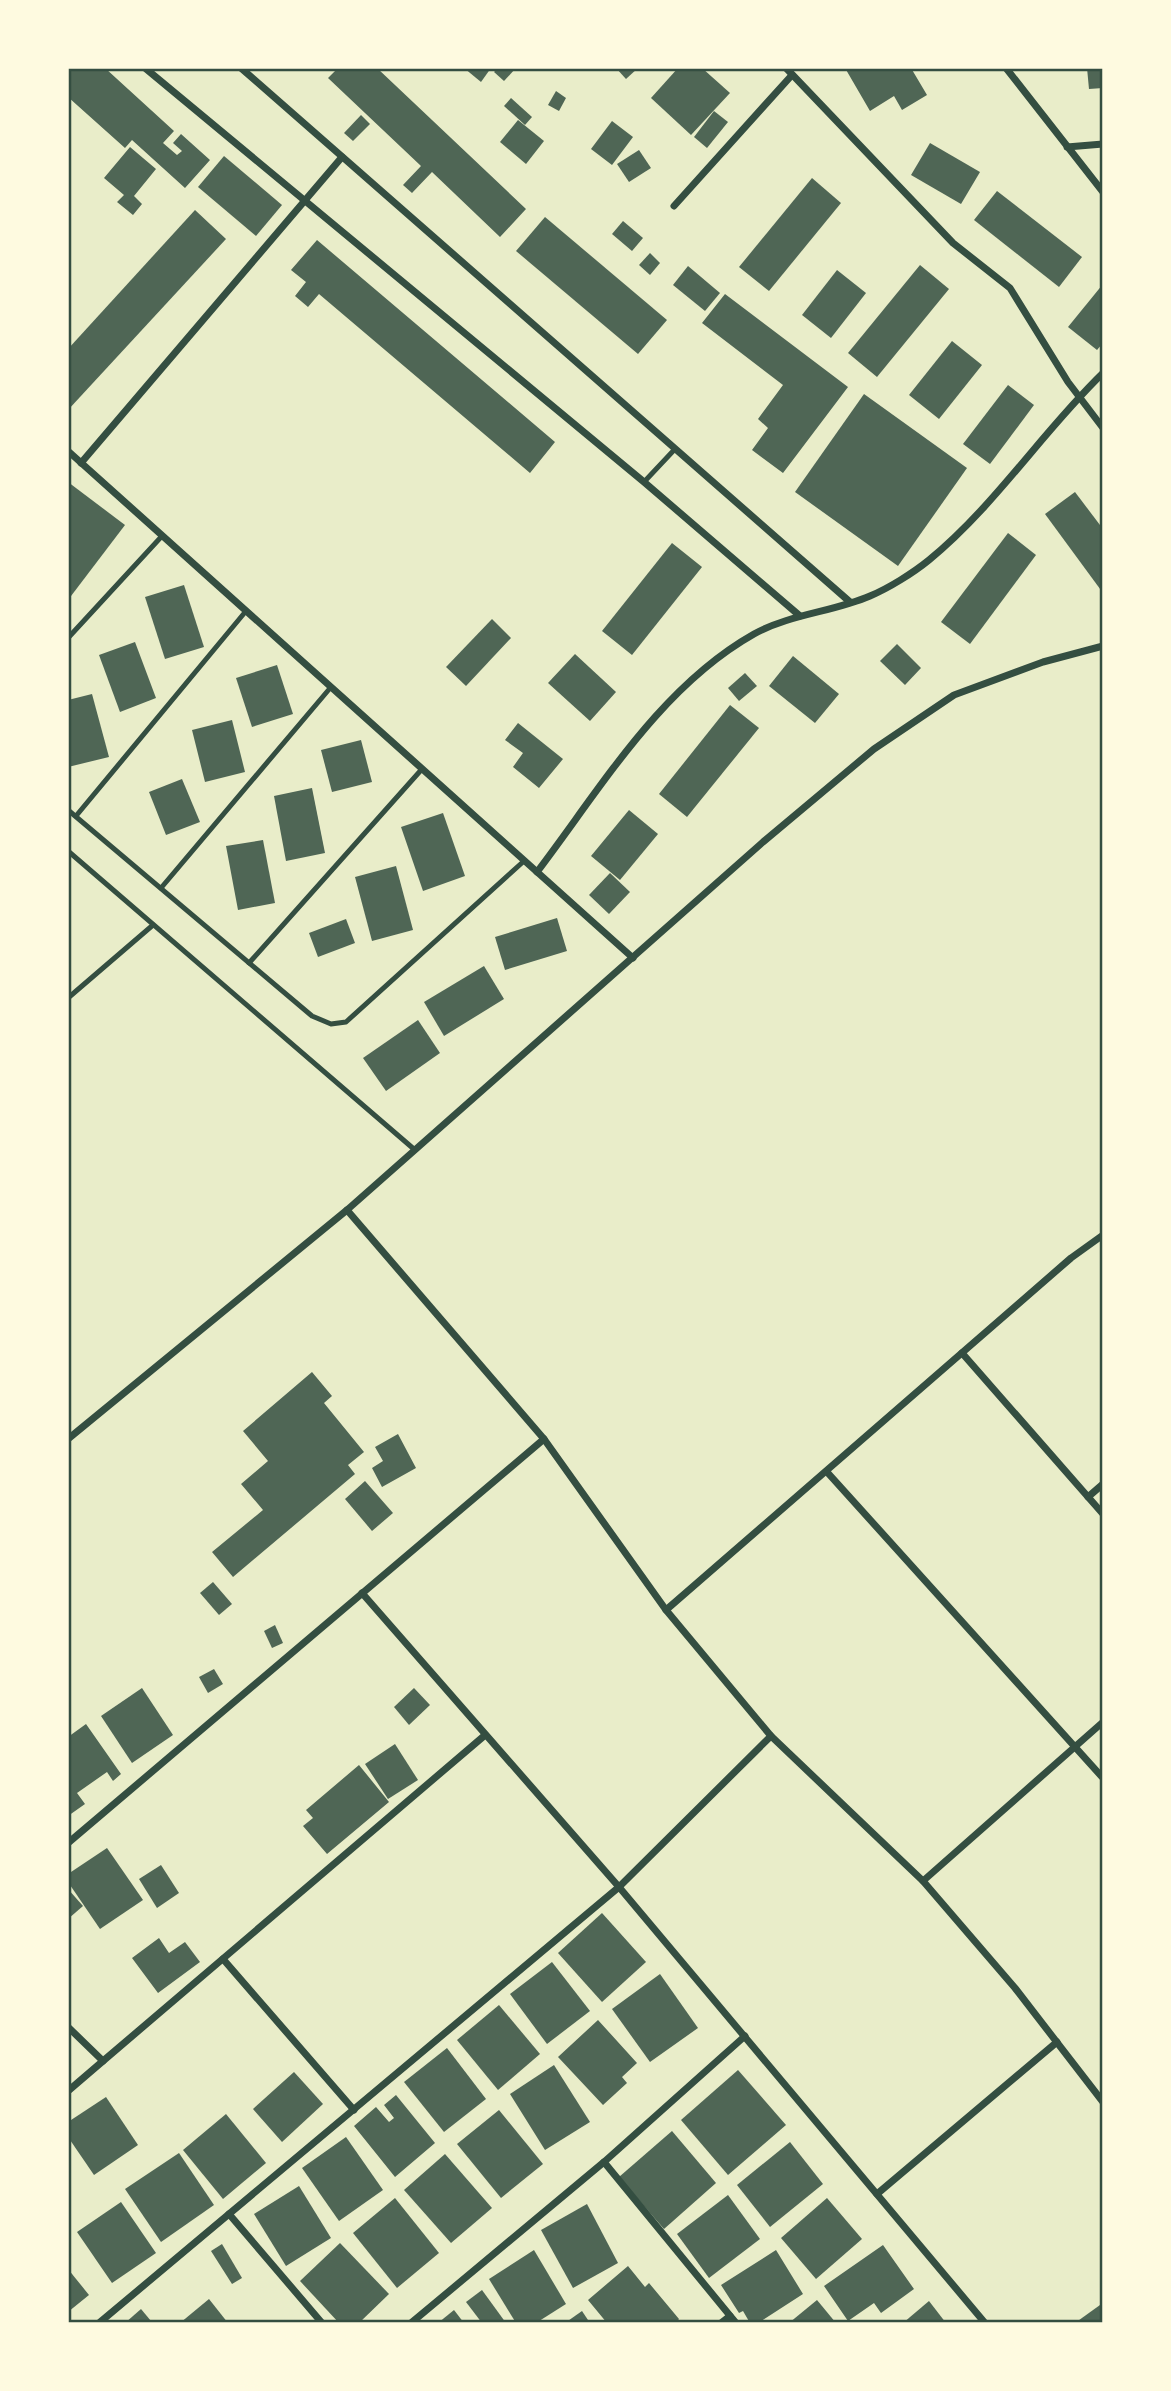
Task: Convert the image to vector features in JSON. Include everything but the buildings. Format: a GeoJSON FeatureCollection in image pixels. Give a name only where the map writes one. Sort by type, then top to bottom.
{"type":"FeatureCollection","features":[{"type":"Feature","properties":{"kind":"street"},"geometry":{"type":"LineString","coordinates":[[145,68],[644,482],[800,616]]}},
{"type":"Feature","properties":{"kind":"street"},"geometry":{"type":"LineString","coordinates":[[241,68],[850,602]]}},
{"type":"Feature","properties":{"kind":"street"},"geometry":{"type":"LineString","coordinates":[[1006,68],[1103,192]]}},
{"type":"Feature","properties":{"kind":"street"},"geometry":{"type":"LineString","coordinates":[[674,206],[789,71],[953,243],[1010,288],[1079,396],[1103,428]]}},
{"type":"Feature","properties":{"kind":"street"},"geometry":{"type":"LineString","coordinates":[[1068,147],[1103,144]]}},
{"type":"Feature","properties":{"kind":"street"},"geometry":{"type":"LineString","coordinates":[[81,463],[342,157]]}},
{"type":"Feature","properties":{"kind":"street"},"geometry":{"type":"LineString","coordinates":[[537,872],[660,710],[713,660],[756,633],[800,616],[871,596],[929,560],[990,498],[1079,396],[1103,373]]}},
{"type":"Feature","properties":{"kind":"street"},"geometry":{"type":"LineString","coordinates":[[68,451],[633,958]]}},
{"type":"Feature","properties":{"kind":"street"},"geometry":{"type":"LineString","coordinates":[[68,1439],[347,1210],[874,749],[954,695],[1043,662],[1103,646]]}},
{"type":"Feature","properties":{"kind":"street"},"geometry":{"type":"LineString","coordinates":[[347,1210],[544,1439],[666,1610],[771,1736],[923,1881],[1015,1988],[1103,2102]]}},
{"type":"Feature","properties":{"kind":"street"},"geometry":{"type":"LineString","coordinates":[[666,1610],[1071,1258],[1103,1235]]}},
{"type":"Feature","properties":{"kind":"street"},"geometry":{"type":"LineString","coordinates":[[962,1353],[1103,1514]]}},
{"type":"Feature","properties":{"kind":"street"},"geometry":{"type":"LineString","coordinates":[[68,1843],[544,1439]]}},
{"type":"Feature","properties":{"kind":"street"},"geometry":{"type":"LineString","coordinates":[[827,1472],[1103,1778]]}},
{"type":"Feature","properties":{"kind":"street"},"geometry":{"type":"LineString","coordinates":[[1088,1497],[1103,1484]]}},
{"type":"Feature","properties":{"kind":"street"},"geometry":{"type":"LineString","coordinates":[[362,1593],[484,1736],[619,1887],[985,2323]]}},
{"type":"Feature","properties":{"kind":"street"},"geometry":{"type":"LineString","coordinates":[[923,1881],[1103,1722]]}},
{"type":"Feature","properties":{"kind":"street"},"geometry":{"type":"LineString","coordinates":[[68,2091],[484,1736]]}},
{"type":"Feature","properties":{"kind":"street"},"geometry":{"type":"LineString","coordinates":[[99,2323],[619,1887],[771,1736]]}},
{"type":"Feature","properties":{"kind":"street"},"geometry":{"type":"LineString","coordinates":[[223,1959],[354,2110]]}},
{"type":"Feature","properties":{"kind":"street"},"geometry":{"type":"LineString","coordinates":[[68,2027],[103,2061]]}},
{"type":"Feature","properties":{"kind":"street"},"geometry":{"type":"LineString","coordinates":[[411,2323],[604,2162],[745,2036]]}},
{"type":"Feature","properties":{"kind":"street"},"geometry":{"type":"LineString","coordinates":[[877,2194],[1057,2042]]}},
{"type":"Feature","properties":{"kind":"street"},"geometry":{"type":"LineString","coordinates":[[604,2162],[736,2323]]}},
{"type":"Feature","properties":{"kind":"street"},"geometry":{"type":"LineString","coordinates":[[229,2214],[322,2323]]}},
{"type":"Feature","properties":{"kind":"street"},"geometry":{"type":"LineString","coordinates":[[721,2323],[730,2316]]}},
{"type":"Feature","properties":{"kind":"lane"},"geometry":{"type":"LineString","coordinates":[[644,482],[675,449]]}},
{"type":"Feature","properties":{"kind":"lane"},"geometry":{"type":"LineString","coordinates":[[68,638],[162,536]]}},
{"type":"Feature","properties":{"kind":"lane"},"geometry":{"type":"LineString","coordinates":[[76,816],[246,611]]}},
{"type":"Feature","properties":{"kind":"lane"},"geometry":{"type":"LineString","coordinates":[[161,888],[331,687]]}},
{"type":"Feature","properties":{"kind":"lane"},"geometry":{"type":"LineString","coordinates":[[249,963],[422,769]]}},
{"type":"Feature","properties":{"kind":"lane"},"geometry":{"type":"LineString","coordinates":[[68,810],[312,1016],[331,1024],[346,1022],[524,861]]}},
{"type":"Feature","properties":{"kind":"lane"},"geometry":{"type":"LineString","coordinates":[[68,851],[415,1150]]}},
{"type":"Feature","properties":{"kind":"lane"},"geometry":{"type":"LineString","coordinates":[[68,998],[153,925]]}}]}
